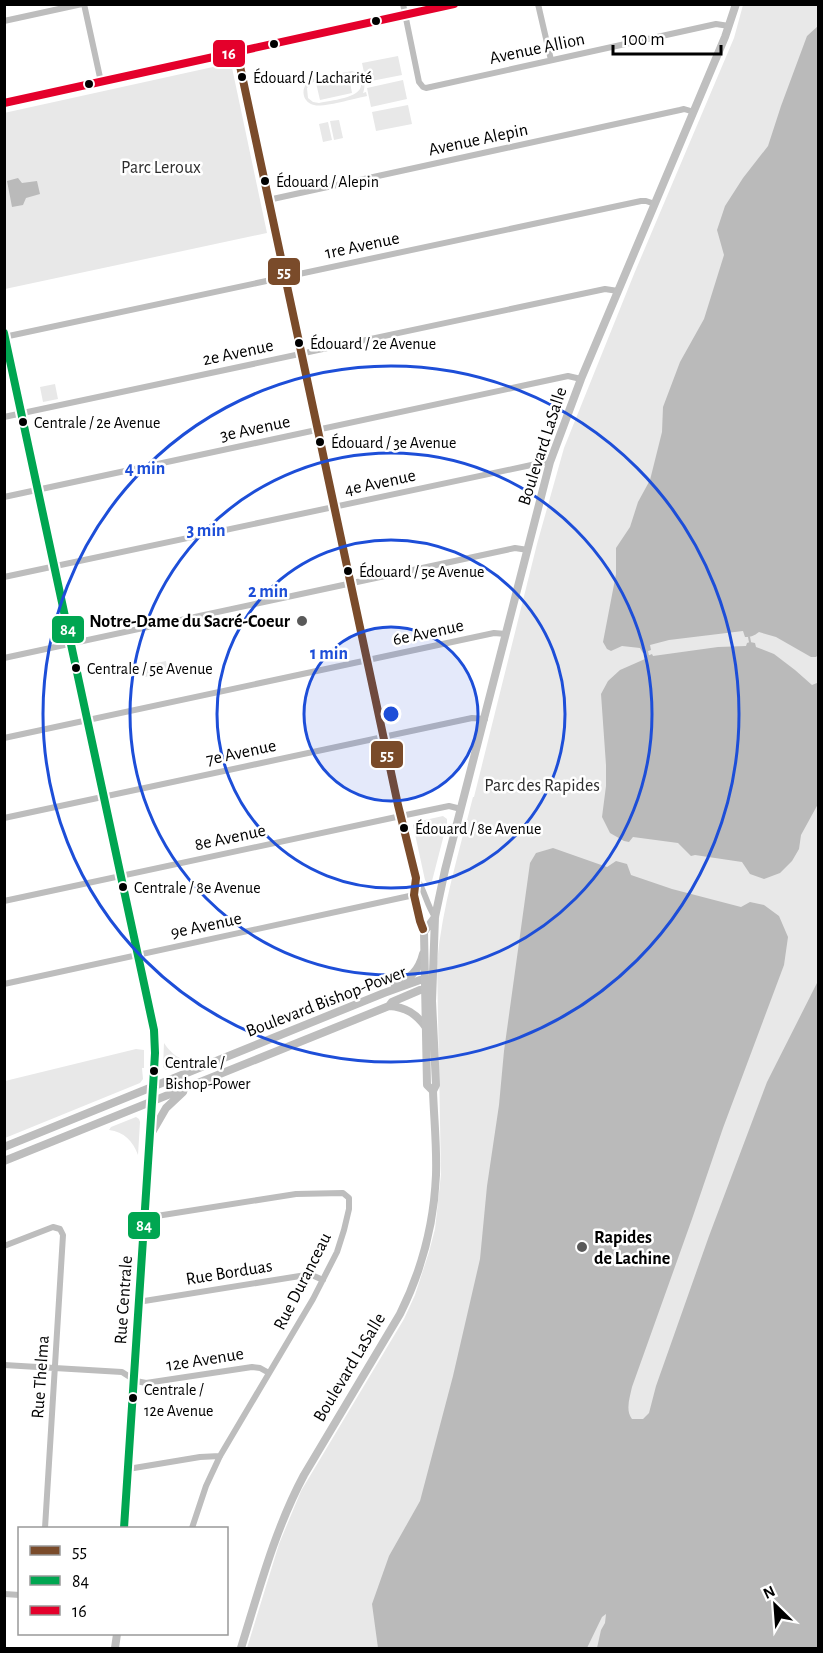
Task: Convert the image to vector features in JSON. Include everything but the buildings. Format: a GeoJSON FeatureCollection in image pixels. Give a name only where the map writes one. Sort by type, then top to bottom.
{"type":"FeatureCollection","features":[{"type":"Feature","properties":{"kind":"main road","name":"Boulevard LaSalle"},"geometry":{"type":"LineString","coordinates":[[433,1091],[427,1085],[425,1026],[435,917],[550,462],[581,379],[694,112],[736,4]]}},
{"type":"Feature","properties":{"kind":"main road","name":"Boulevard LaSalle"},"geometry":{"type":"LineString","coordinates":[[241,1648],[273,1546],[290,1502],[407,1301],[429,1232],[435,1185],[433,1091],[436,1084],[430,985],[424,932],[435,917]]}},
{"type":"Feature","properties":{"kind":"street"},"geometry":{"type":"LineString","coordinates":[[4,21],[83,4],[102,82]]}},
{"type":"Feature","properties":{"kind":"street"},"geometry":{"type":"LineString","coordinates":[[403,4],[405,15]]}},
{"type":"Feature","properties":{"kind":"street"},"geometry":{"type":"LineString","coordinates":[[4,104],[454,4]]}},
{"type":"Feature","properties":{"kind":"street"},"geometry":{"type":"LineString","coordinates":[[538,4],[550,60]]}},
{"type":"Feature","properties":{"kind":"street","name":"Avenue Allion"},"geometry":{"type":"LineString","coordinates":[[405,15],[419,82],[423,87],[716,24],[729,26]]}},
{"type":"Feature","properties":{"kind":"street"},"geometry":{"type":"LineString","coordinates":[[237,52],[416,878],[414,895],[424,932]]}},
{"type":"Feature","properties":{"kind":"street","name":"Avenue Alepin"},"geometry":{"type":"LineString","coordinates":[[268,200],[682,109],[694,112]]}},
{"type":"Feature","properties":{"kind":"street","name":"1re Avenue"},"geometry":{"type":"LineString","coordinates":[[5,335],[641,201],[655,204]]}},
{"type":"Feature","properties":{"kind":"street","name":"2e Avenue"},"geometry":{"type":"LineString","coordinates":[[4,417],[605,289],[618,291]]}},
{"type":"Feature","properties":{"kind":"street","name":"Rue Centrale"},"geometry":{"type":"LineString","coordinates":[[5,335],[154,1030],[153,1087],[124,1527]]}},
{"type":"Feature","properties":{"kind":"street","name":"3e Avenue"},"geometry":{"type":"LineString","coordinates":[[4,497],[568,376],[581,379]]}},
{"type":"Feature","properties":{"kind":"street","name":"4e Avenue"},"geometry":{"type":"LineString","coordinates":[[4,577],[550,462]]}},
{"type":"Feature","properties":{"kind":"street"},"geometry":{"type":"LineString","coordinates":[[4,658],[515,548],[528,550]]}},
{"type":"Feature","properties":{"kind":"street","name":"6e Avenue"},"geometry":{"type":"LineString","coordinates":[[4,738],[496,633],[506,634]]}},
{"type":"Feature","properties":{"kind":"street","name":"7e Avenue"},"geometry":{"type":"LineString","coordinates":[[4,818],[472,717],[485,719]]}},
{"type":"Feature","properties":{"kind":"street","name":"8e Avenue"},"geometry":{"type":"LineString","coordinates":[[4,901],[449,806],[461,809]]}},
{"type":"Feature","properties":{"kind":"street"},"geometry":{"type":"LineString","coordinates":[[416,878],[422,886],[428,906],[435,917]]}},
{"type":"Feature","properties":{"kind":"street","name":"9e Avenue"},"geometry":{"type":"LineString","coordinates":[[4,984],[414,895]]}},
{"type":"Feature","properties":{"kind":"street"},"geometry":{"type":"LineString","coordinates":[[386,992],[414,973],[421,962],[425,947]]}},
{"type":"Feature","properties":{"kind":"street","name":"Boulevard Bishop-Power"},"geometry":{"type":"LineString","coordinates":[[4,1147],[386,992],[430,985]]}},
{"type":"Feature","properties":{"kind":"street","name":"Boulevard Bishop-Power"},"geometry":{"type":"LineString","coordinates":[[4,1161],[389,1006],[430,985]]}},
{"type":"Feature","properties":{"kind":"street"},"geometry":{"type":"LineString","coordinates":[[389,1006],[408,1010],[425,1026]]}},
{"type":"Feature","properties":{"kind":"street"},"geometry":{"type":"LineString","coordinates":[[148,1141],[166,1108],[191,1086]]}},
{"type":"Feature","properties":{"kind":"street","name":"Rue Duranceau"},"geometry":{"type":"LineString","coordinates":[[144,1218],[296,1194],[343,1192],[349,1198],[350,1203],[337,1252],[220,1456],[202,1496],[192,1527]]}},
{"type":"Feature","properties":{"kind":"street","name":"Rue Thelma"},"geometry":{"type":"LineString","coordinates":[[4,1246],[52,1227],[60,1228],[64,1239],[45,1527]]}},
{"type":"Feature","properties":{"kind":"street","name":"Rue Borduas"},"geometry":{"type":"LineString","coordinates":[[138,1302],[306,1275],[323,1280]]}},
{"type":"Feature","properties":{"kind":"street","name":"12e Avenue"},"geometry":{"type":"LineString","coordinates":[[4,1365],[122,1372],[146,1383],[255,1366],[269,1373]]}},
{"type":"Feature","properties":{"kind":"street"},"geometry":{"type":"LineString","coordinates":[[128,1469],[200,1457],[220,1456]]}},
{"type":"Feature","properties":{"kind":"green space","name":"Parc des Rapides"},"geometry":{"type":"Polygon","coordinates":[[[743,5],[818,5],[818,1648],[247,1648],[279,1544],[301,1491],[404,1319],[415,1295],[429,1252],[435,1229],[441,1174],[437,963],[447,900],[457,859],[537,544],[564,448],[634,274],[734,38],[743,5]]]}},
{"type":"Feature","properties":{"kind":"green space"},"geometry":{"type":"Polygon","coordinates":[[[398,56],[402,75],[366,82],[362,63],[398,56]]]}},
{"type":"Feature","properties":{"kind":"green space","name":"Parc Leroux"},"geometry":{"type":"Polygon","coordinates":[[[231,63],[267,233],[5,289],[4,113],[231,63]]]}},
{"type":"Feature","properties":{"kind":"green space"},"geometry":{"type":"Polygon","coordinates":[[[352,71],[363,79],[365,85],[363,93],[366,92],[367,96],[318,106],[309,103],[305,97],[305,86],[311,79],[352,71]],[[350,74],[313,82],[307,88],[308,98],[319,103],[341,99],[356,93],[361,83],[357,76],[350,74]]]}},
{"type":"Feature","properties":{"kind":"green space"},"geometry":{"type":"Polygon","coordinates":[[[349,77],[352,93],[320,100],[316,83],[349,77]]]}},
{"type":"Feature","properties":{"kind":"green space"},"geometry":{"type":"Polygon","coordinates":[[[403,80],[407,99],[371,107],[367,88],[403,80]]]}},
{"type":"Feature","properties":{"kind":"green space"},"geometry":{"type":"Polygon","coordinates":[[[408,105],[412,124],[376,131],[372,112],[408,105]]]}},
{"type":"Feature","properties":{"kind":"green space"},"geometry":{"type":"Polygon","coordinates":[[[339,120],[343,138],[334,140],[330,121],[339,120]]]}},
{"type":"Feature","properties":{"kind":"green space"},"geometry":{"type":"Polygon","coordinates":[[[328,122],[332,140],[323,142],[319,124],[328,122]]]}},
{"type":"Feature","properties":{"kind":"green space"},"geometry":{"type":"Polygon","coordinates":[[[55,384],[58,399],[43,402],[40,387],[55,384]]]}},
{"type":"Feature","properties":{"kind":"green space"},"geometry":{"type":"Polygon","coordinates":[[[166,661],[168,672],[145,677],[142,666],[166,661]]]}},
{"type":"Feature","properties":{"kind":"green space"},"geometry":{"type":"Polygon","coordinates":[[[443,816],[447,819],[447,823],[432,881],[427,883],[413,825],[416,822],[443,816]]]}},
{"type":"Feature","properties":{"kind":"green space"},"geometry":{"type":"Polygon","coordinates":[[[164,1043],[176,1056],[192,1062],[173,1070],[166,1070],[163,1067],[164,1043]]]}},
{"type":"Feature","properties":{"kind":"green space"},"geometry":{"type":"Polygon","coordinates":[[[136,1049],[144,1050],[143,1079],[140,1083],[5,1138],[5,1081],[136,1049]]]}},
{"type":"Feature","properties":{"kind":"green space"},"geometry":{"type":"Polygon","coordinates":[[[136,1117],[140,1122],[138,1155],[127,1138],[109,1130],[111,1127],[136,1117]]]}},
{"type":"Feature","properties":{"kind":"shaded area"},"geometry":{"type":"Polygon","coordinates":[[[818,26],[818,655],[811,657],[776,637],[759,632],[745,637],[743,631],[669,640],[650,645],[651,650],[643,653],[640,648],[622,646],[611,651],[603,642],[616,574],[616,548],[630,527],[638,502],[650,480],[662,432],[663,407],[680,362],[704,319],[724,255],[717,230],[725,206],[768,146],[807,36],[818,26]]]}},
{"type":"Feature","properties":{"kind":"shaded area"},"geometry":{"type":"Polygon","coordinates":[[[18,178],[22,183],[37,181],[40,194],[26,198],[23,205],[12,207],[7,181],[18,178]]]}},
{"type":"Feature","properties":{"kind":"shaded area"},"geometry":{"type":"Polygon","coordinates":[[[750,642],[774,654],[812,685],[818,684],[818,804],[801,835],[799,849],[792,861],[780,873],[764,879],[750,874],[742,862],[691,856],[678,843],[633,837],[629,842],[624,841],[610,833],[602,817],[606,765],[601,694],[608,681],[620,670],[652,654],[653,656],[718,647],[746,646],[750,642]]]}},
{"type":"Feature","properties":{"kind":"shaded area","name":"Rapides de Lachine"},"geometry":{"type":"Polygon","coordinates":[[[553,848],[607,867],[616,861],[627,864],[631,875],[672,889],[741,907],[750,902],[764,905],[779,916],[788,937],[784,965],[723,1128],[632,1387],[628,1408],[632,1419],[643,1419],[649,1413],[656,1386],[709,1236],[767,1082],[818,981],[818,1648],[597,1648],[606,1614],[602,1617],[587,1648],[378,1648],[372,1604],[389,1556],[420,1501],[453,1376],[480,1259],[504,1051],[530,863],[536,853],[553,848]]]}},
{"type":"Feature","properties":{"kind":"waterway"},"geometry":{"type":"LineString","coordinates":[[749,637],[750,642]]}},
{"type":"Feature","properties":{"kind":"waterway"},"geometry":{"type":"LineString","coordinates":[[647,651],[648,656]]}},
{"type":"Feature","properties":{"kind":"transit line","name":"16"},"geometry":{"type":"LineString","coordinates":[[4,103],[454,4]]}},
{"type":"Feature","properties":{"kind":"transit line","name":"55"},"geometry":{"type":"LineString","coordinates":[[237,52],[398,805],[416,878],[414,895],[423,929]]}},
{"type":"Feature","properties":{"kind":"transit line","name":"84"},"geometry":{"type":"LineString","coordinates":[[4,333],[154,1030],[153,1087],[124,1527]]}},
{"type":"Feature","properties":{"kind":"place","name":"Édouard / Lacharité"},"geometry":{"type":"Point","coordinates":[242,77]}},
{"type":"Feature","properties":{"kind":"place","name":"Édouard / Alepin"},"geometry":{"type":"Point","coordinates":[265,181]}},
{"type":"Feature","properties":{"kind":"place","name":"Édouard / 2e Avenue"},"geometry":{"type":"Point","coordinates":[299,343]}},
{"type":"Feature","properties":{"kind":"place","name":"Centrale / 2e Avenue"},"geometry":{"type":"Point","coordinates":[23,422]}},
{"type":"Feature","properties":{"kind":"place","name":"Édouard / 3e Avenue"},"geometry":{"type":"Point","coordinates":[320,442]}},
{"type":"Feature","properties":{"kind":"place","name":"Édouard / 5e Avenue"},"geometry":{"type":"Point","coordinates":[348,571]}},
{"type":"Feature","properties":{"kind":"place","name":"Notre-Dame du Sacré-Coeur"},"geometry":{"type":"Point","coordinates":[302,621]}},
{"type":"Feature","properties":{"kind":"place","name":"Centrale / 5e Avenue"},"geometry":{"type":"Point","coordinates":[76,668]}},
{"type":"Feature","properties":{"kind":"place","name":"Édouard / 8e Avenue"},"geometry":{"type":"Point","coordinates":[404,828]}},
{"type":"Feature","properties":{"kind":"place","name":"Centrale / 8e Avenue"},"geometry":{"type":"Point","coordinates":[123,887]}},
{"type":"Feature","properties":{"kind":"place","name":"Centrale / Bishop-Power"},"geometry":{"type":"Point","coordinates":[154,1071]}},
{"type":"Feature","properties":{"kind":"place","name":"Rapides de Lachine"},"geometry":{"type":"Point","coordinates":[582,1247]}},
{"type":"Feature","properties":{"kind":"place","name":"Centrale / 12e Avenue"},"geometry":{"type":"Point","coordinates":[133,1398]}}]}
